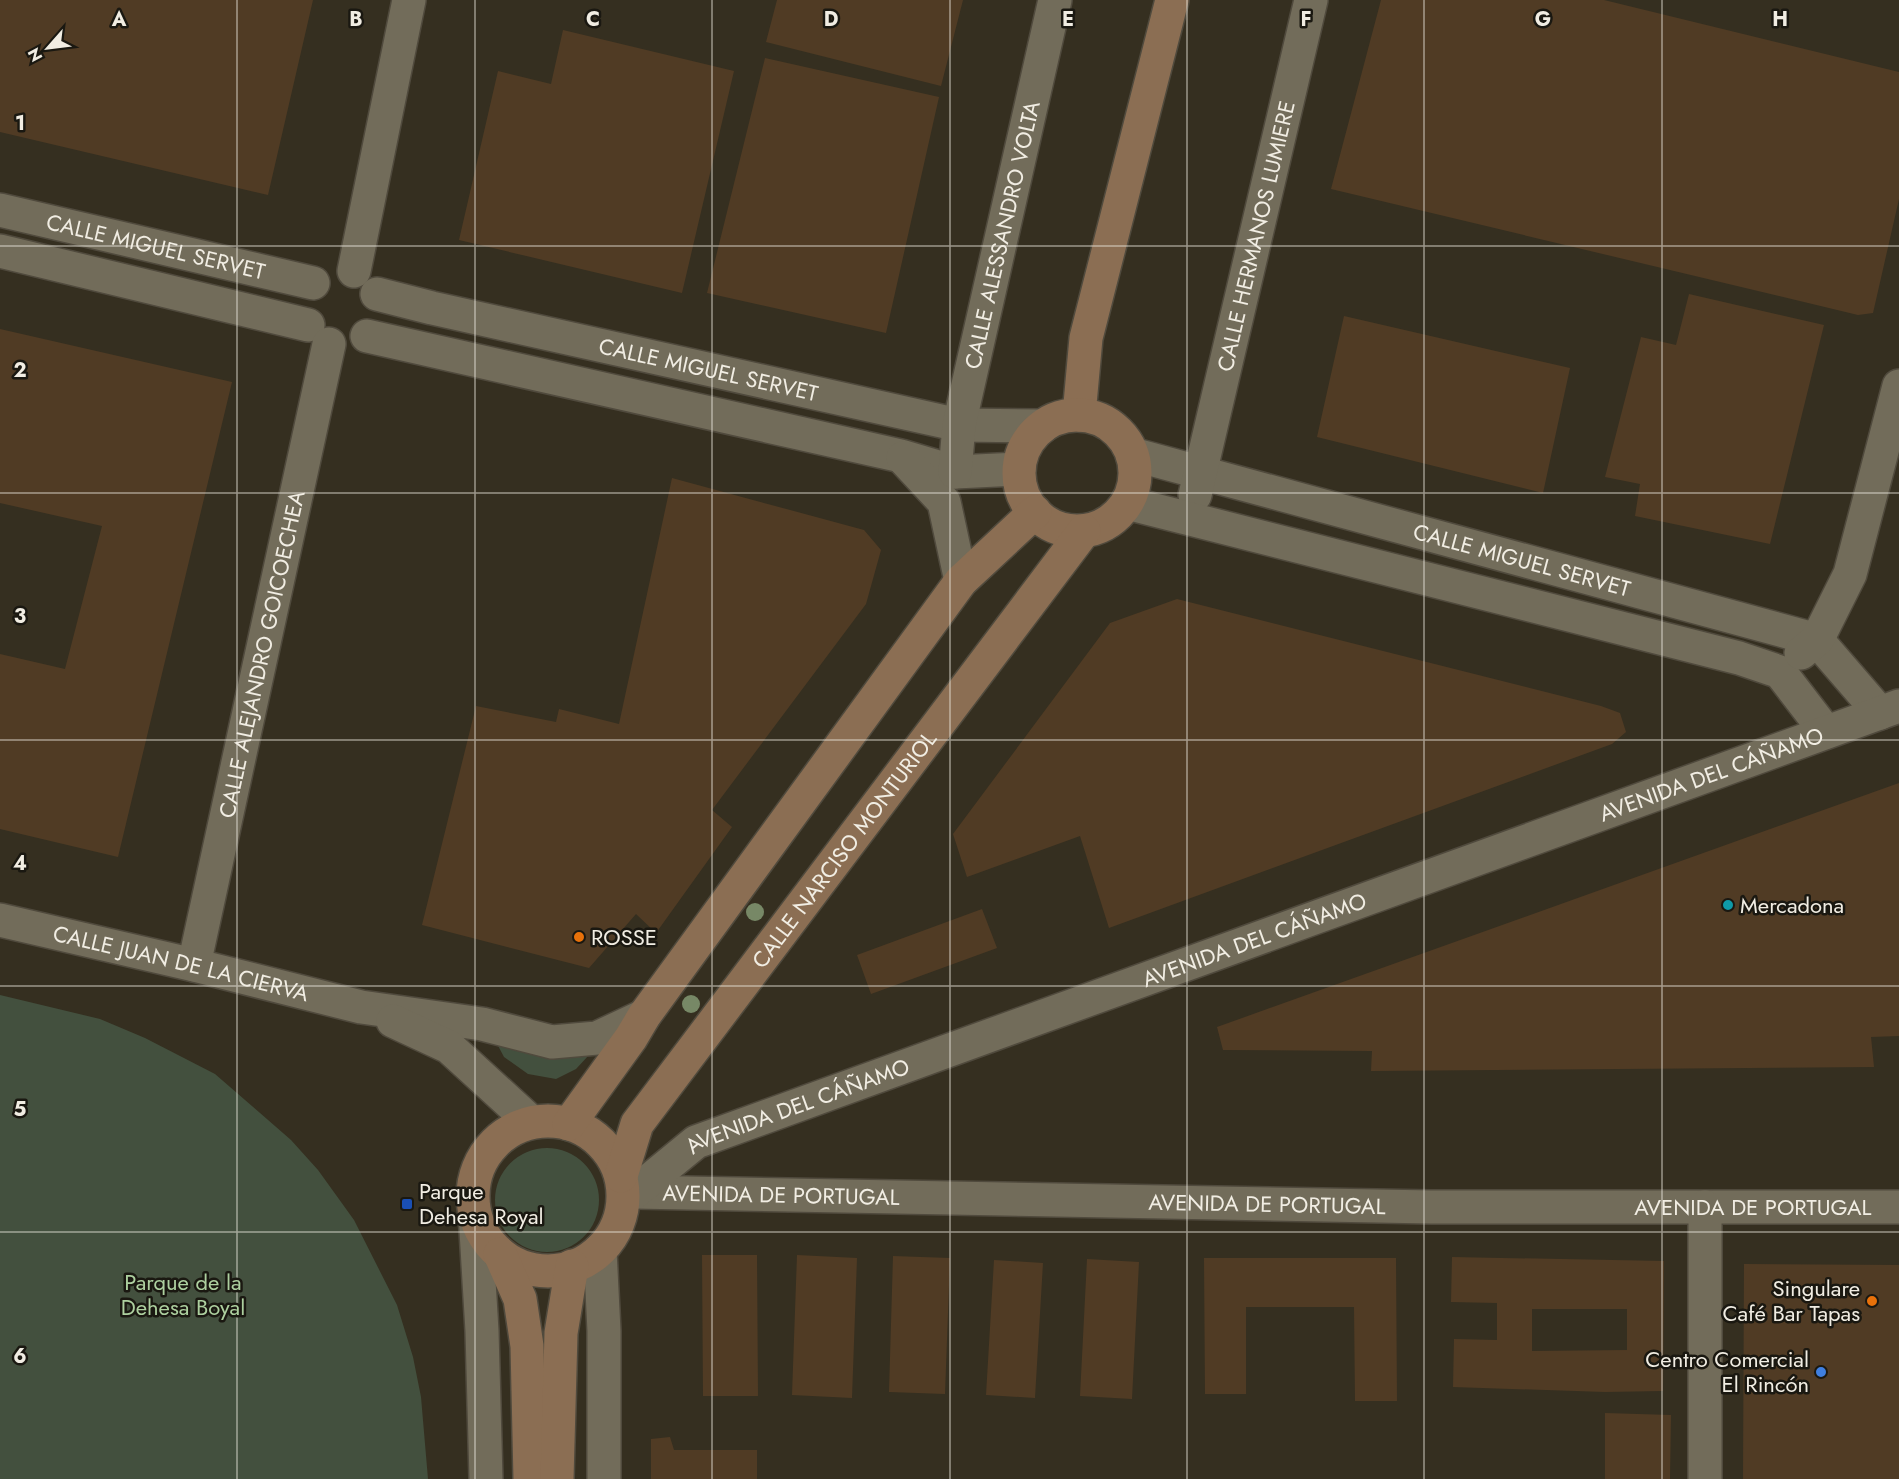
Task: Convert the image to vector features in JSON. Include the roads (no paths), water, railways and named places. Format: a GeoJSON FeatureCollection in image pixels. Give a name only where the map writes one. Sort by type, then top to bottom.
{"type":"FeatureCollection","features":[{"type":"Feature","properties":{"kind":"main road"},"geometry":{"type":"LineString","coordinates":[[1079,415],[1086,338],[1172,0]]}},
{"type":"Feature","properties":{"kind":"main road"},"geometry":{"type":"LineString","coordinates":[[1079,415],[1098,418],[1112,426],[1124,439],[1132,454],[1135,471],[1134,488],[1127,503],[1116,517],[1101,526],[1084,531],[1065,530],[1048,524],[1035,512],[1026,500],[1020,485],[1019,469],[1023,452],[1031,437],[1043,426],[1060,417],[1079,415]]}},
{"type":"Feature","properties":{"kind":"main road"},"geometry":{"type":"LineString","coordinates":[[569,1124],[631,1038],[644,1016],[961,581],[1035,512]]}},
{"type":"Feature","properties":{"kind":"main road","name":"CALLE NARCISO MONTURIOL"},"geometry":{"type":"LineString","coordinates":[[626,1188],[637,1124],[1084,531]]}},
{"type":"Feature","properties":{"kind":"main road"},"geometry":{"type":"LineString","coordinates":[[500,1254],[520,1265],[542,1270],[563,1270],[583,1263],[600,1250],[613,1234],[621,1215],[626,1188],[610,1153],[592,1135],[569,1124],[550,1121],[531,1122],[510,1131],[492,1146],[479,1167],[473,1190],[476,1214],[485,1236],[500,1254],[520,1299],[527,1346],[530,1479]]}},
{"type":"Feature","properties":{"kind":"main road"},"geometry":{"type":"LineString","coordinates":[[557,1479],[561,1333],[572,1266]]}},
{"type":"Feature","properties":{"kind":"street"},"geometry":{"type":"LineString","coordinates":[[354,271],[409,0]]}},
{"type":"Feature","properties":{"kind":"street","name":"CALLE ALESSANDRO VOLTA"},"geometry":{"type":"LineString","coordinates":[[955,472],[959,425],[1055,0]]}},
{"type":"Feature","properties":{"kind":"street","name":"CALLE HERMANOS LUMIERE"},"geometry":{"type":"LineString","coordinates":[[1189,519],[1311,0]]}},
{"type":"Feature","properties":{"kind":"street","name":"CALLE MIGUEL SERVET"},"geometry":{"type":"LineString","coordinates":[[0,210],[313,283]]}},
{"type":"Feature","properties":{"kind":"street","name":"CALLE MIGUEL SERVET"},"geometry":{"type":"LineString","coordinates":[[0,251],[319,334]]}},
{"type":"Feature","properties":{"kind":"street"},"geometry":{"type":"LineString","coordinates":[[330,271],[354,271],[364,277],[377,294],[378,316],[367,336],[352,344],[341,345],[319,334],[304,315],[304,303],[306,292],[319,276],[330,271]]}},
{"type":"Feature","properties":{"kind":"street","name":"CALLE MIGUEL SERVET"},"geometry":{"type":"LineString","coordinates":[[377,294],[456,314],[959,425],[1043,426]]}},
{"type":"Feature","properties":{"kind":"street","name":"CALLE ALEJANDRO GOICOECHEA"},"geometry":{"type":"LineString","coordinates":[[194,965],[319,334]]}},
{"type":"Feature","properties":{"kind":"street","name":"CALLE MIGUEL SERVET"},"geometry":{"type":"LineString","coordinates":[[367,336],[902,456],[955,472],[1019,469]]}},
{"type":"Feature","properties":{"kind":"street"},"geometry":{"type":"LineString","coordinates":[[1780,672],[1817,640],[1850,574],[1899,386]]}},
{"type":"Feature","properties":{"kind":"street","name":"CALLE MIGUEL SERVET"},"geometry":{"type":"LineString","coordinates":[[1132,454],[1817,640]]}},
{"type":"Feature","properties":{"kind":"street"},"geometry":{"type":"LineString","coordinates":[[902,456],[944,502],[961,581]]}},
{"type":"Feature","properties":{"kind":"street"},"geometry":{"type":"LineString","coordinates":[[1127,503],[1739,658],[1780,672],[1826,732]]}},
{"type":"Feature","properties":{"kind":"street"},"geometry":{"type":"LineString","coordinates":[[1817,640],[1890,710]]}},
{"type":"Feature","properties":{"kind":"street","name":"AVENIDA DEL CÁÑAMO"},"geometry":{"type":"LineString","coordinates":[[626,1188],[696,1142],[1890,710]]}},
{"type":"Feature","properties":{"kind":"street","name":"CALLE JUAN DE LA CIERVA"},"geometry":{"type":"LineString","coordinates":[[0,920],[361,1007]]}},
{"type":"Feature","properties":{"kind":"street"},"geometry":{"type":"LineString","coordinates":[[361,1007],[483,1024],[552,1042],[597,1038],[644,1016]]}},
{"type":"Feature","properties":{"kind":"street"},"geometry":{"type":"LineString","coordinates":[[361,1007],[448,1047],[531,1122]]}},
{"type":"Feature","properties":{"kind":"street","name":"AVENIDA DE PORTUGAL"},"geometry":{"type":"LineString","coordinates":[[626,1188],[1431,1208],[1899,1207]]}},
{"type":"Feature","properties":{"kind":"street"},"geometry":{"type":"LineString","coordinates":[[1705,1207],[1705,1479]]}},
{"type":"Feature","properties":{"kind":"street"},"geometry":{"type":"LineString","coordinates":[[476,1214],[486,1479]]}},
{"type":"Feature","properties":{"kind":"street"},"geometry":{"type":"LineString","coordinates":[[600,1250],[604,1331],[604,1479]]}},
{"type":"Feature","properties":{"kind":"place","name":"Mercadona"},"geometry":{"type":"Point","coordinates":[1728,905]}},
{"type":"Feature","properties":{"kind":"place","name":"ROSSE"},"geometry":{"type":"Point","coordinates":[579,937]}},
{"type":"Feature","properties":{"kind":"place","name":"Parque Dehesa Royal"},"geometry":{"type":"Point","coordinates":[407,1204]}},
{"type":"Feature","properties":{"kind":"place","name":"Singulare Café Bar Tapas"},"geometry":{"type":"Point","coordinates":[1872,1301]}},
{"type":"Feature","properties":{"kind":"place","name":"Centro Comercial El Rincón"},"geometry":{"type":"Point","coordinates":[1821,1372]}},
{"type":"Feature","properties":{"kind":"park label","name":"Parque de la Dehesa Boyal"},"geometry":{"type":"Point","coordinates":[183,1294]}}]}
